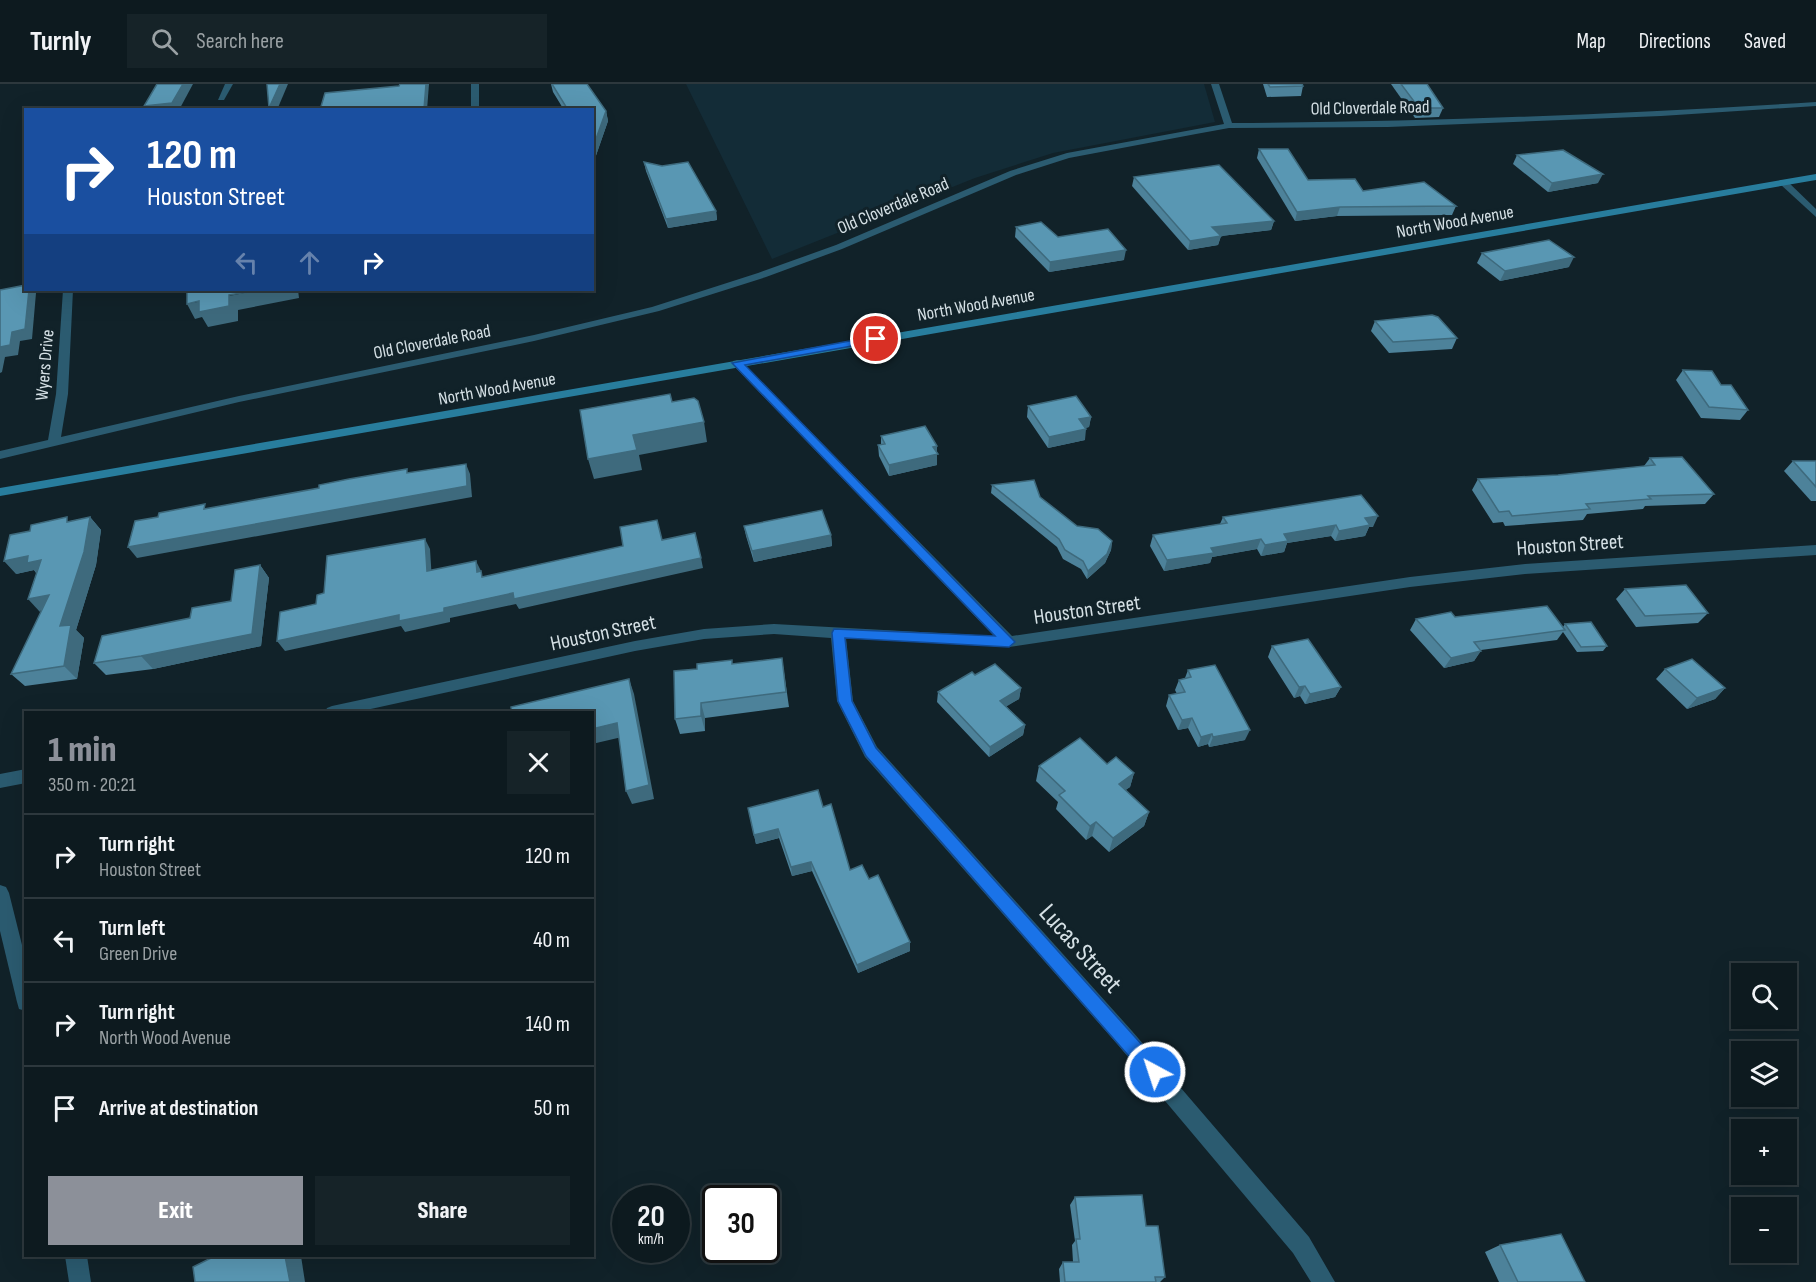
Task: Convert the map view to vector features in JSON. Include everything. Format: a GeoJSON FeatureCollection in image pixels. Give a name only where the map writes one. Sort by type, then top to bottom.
{"type":"FeatureCollection","features":[{"type":"Feature","properties":{"kind":"main road","name":"North Wood Avenue"},"geometry":{"type":"LineString","coordinates":[[0,492],[1816,177]]}},
{"type":"Feature","properties":{"kind":"street"},"geometry":{"type":"LineString","coordinates":[[221,98],[229,84]]}},
{"type":"Feature","properties":{"kind":"street"},"geometry":{"type":"LineString","coordinates":[[475,84],[475,108]]}},
{"type":"Feature","properties":{"kind":"street"},"geometry":{"type":"LineString","coordinates":[[1215,84],[1229,126]]}},
{"type":"Feature","properties":{"kind":"street","name":"Old Cloverdale Road"},"geometry":{"type":"LineString","coordinates":[[0,455],[239,399],[534,338],[655,309],[762,275],[849,243],[1013,173],[1067,156],[1229,126],[1432,124],[1661,114],[1816,104]]}},
{"type":"Feature","properties":{"kind":"street"},"geometry":{"type":"LineString","coordinates":[[1783,182],[1816,214]]}},
{"type":"Feature","properties":{"kind":"street","name":"Wyers Drive"},"geometry":{"type":"LineString","coordinates":[[54,443],[62,394],[68,291]]}},
{"type":"Feature","properties":{"kind":"street"},"geometry":{"type":"LineString","coordinates":[[737,363],[1009,642]]}},
{"type":"Feature","properties":{"kind":"street","name":"Houston Street"},"geometry":{"type":"LineString","coordinates":[[337,711],[635,646],[704,634],[774,629],[1009,642],[1410,582],[1525,569],[1816,550]]}},
{"type":"Feature","properties":{"kind":"street","name":"Lucas Street"},"geometry":{"type":"LineString","coordinates":[[838,633],[845,701],[871,752],[1125,1038],[1301,1245],[1324,1282]]}},
{"type":"Feature","properties":{"kind":"street"},"geometry":{"type":"LineString","coordinates":[[0,781],[24,776]]}},
{"type":"Feature","properties":{"kind":"street"},"geometry":{"type":"LineString","coordinates":[[0,893],[24,994]]}},
{"type":"Feature","properties":{"kind":"street"},"geometry":{"type":"LineString","coordinates":[[76,1257],[80,1282]]}},
{"type":"Feature","properties":{"kind":"shaded area"},"geometry":{"type":"Polygon","coordinates":[[[686,84],[1204,84],[1215,122],[1053,153],[975,178],[772,259],[686,84]]]}},
{"type":"Feature","properties":{"kind":"building"},"geometry":{"type":"Polygon","coordinates":[[[157,84],[183,84],[172,103],[144,106],[157,84]]]}},
{"type":"Feature","properties":{"kind":"building"},"geometry":{"type":"Polygon","coordinates":[[[267,84],[280,84],[269,108],[267,84]]]}},
{"type":"Feature","properties":{"kind":"building"},"geometry":{"type":"Polygon","coordinates":[[[400,84],[426,84],[424,108],[321,108],[325,93],[399,86],[400,84]]]}},
{"type":"Feature","properties":{"kind":"building"},"geometry":{"type":"Polygon","coordinates":[[[552,84],[587,84],[606,111],[594,144],[594,108],[567,108],[552,84]]]}},
{"type":"Feature","properties":{"kind":"building"},"geometry":{"type":"Polygon","coordinates":[[[1268,84],[1302,84],[1303,86],[1270,87],[1268,84]]]}},
{"type":"Feature","properties":{"kind":"building"},"geometry":{"type":"Polygon","coordinates":[[[1401,84],[1427,84],[1443,108],[1419,108],[1401,84]]]}},
{"type":"Feature","properties":{"kind":"building"},"geometry":{"type":"Polygon","coordinates":[[[1259,149],[1288,149],[1308,180],[1355,179],[1363,191],[1424,182],[1456,206],[1340,207],[1297,212],[1259,149]]]}},
{"type":"Feature","properties":{"kind":"building"},"geometry":{"type":"Polygon","coordinates":[[[1563,150],[1603,174],[1552,183],[1517,155],[1563,150]]]}},
{"type":"Feature","properties":{"kind":"building"},"geometry":{"type":"Polygon","coordinates":[[[644,162],[662,166],[688,162],[716,211],[666,219],[644,162]]]}},
{"type":"Feature","properties":{"kind":"building"},"geometry":{"type":"Polygon","coordinates":[[[1219,165],[1274,221],[1212,227],[1221,236],[1190,241],[1134,177],[1219,165]]]}},
{"type":"Feature","properties":{"kind":"building"},"geometry":{"type":"Polygon","coordinates":[[[1041,222],[1058,237],[1108,229],[1126,250],[1050,262],[1016,227],[1041,222]]]}},
{"type":"Feature","properties":{"kind":"building"},"geometry":{"type":"Polygon","coordinates":[[[1549,240],[1574,257],[1505,271],[1482,253],[1549,240]]]}},
{"type":"Feature","properties":{"kind":"building"},"geometry":{"type":"Polygon","coordinates":[[[24,285],[24,291],[29,291],[25,329],[12,332],[10,345],[0,347],[0,290],[24,285]]]}},
{"type":"Feature","properties":{"kind":"building"},"geometry":{"type":"Polygon","coordinates":[[[187,291],[254,291],[229,295],[229,306],[199,312],[199,301],[187,304],[187,291]]]}},
{"type":"Feature","properties":{"kind":"building"},"geometry":{"type":"Polygon","coordinates":[[[1432,315],[1438,317],[1457,338],[1393,342],[1375,321],[1432,315]]]}},
{"type":"Feature","properties":{"kind":"building"},"geometry":{"type":"Polygon","coordinates":[[[1683,370],[1712,371],[1721,385],[1731,385],[1748,410],[1709,407],[1683,370]]]}},
{"type":"Feature","properties":{"kind":"building"},"geometry":{"type":"Polygon","coordinates":[[[670,394],[672,402],[694,398],[698,401],[704,422],[633,435],[637,450],[588,459],[580,410],[670,394]]]}},
{"type":"Feature","properties":{"kind":"building"},"geometry":{"type":"Polygon","coordinates":[[[1076,396],[1091,417],[1079,419],[1086,429],[1049,437],[1028,406],[1076,396]]]}},
{"type":"Feature","properties":{"kind":"building"},"geometry":{"type":"Polygon","coordinates":[[[925,426],[937,446],[933,447],[938,454],[889,465],[878,445],[885,444],[881,436],[925,426]]]}},
{"type":"Feature","properties":{"kind":"building"},"geometry":{"type":"Polygon","coordinates":[[[1682,457],[1714,494],[1648,496],[1651,499],[1586,504],[1590,509],[1512,516],[1509,511],[1499,512],[1478,479],[1558,475],[1655,465],[1650,458],[1682,457]]]}},
{"type":"Feature","properties":{"kind":"building"},"geometry":{"type":"Polygon","coordinates":[[[1793,461],[1816,461],[1816,487],[1793,461]]]}},
{"type":"Feature","properties":{"kind":"building"},"geometry":{"type":"Polygon","coordinates":[[[466,464],[467,486],[128,547],[135,521],[158,517],[159,513],[205,504],[204,509],[407,469],[407,473],[466,464]]]}},
{"type":"Feature","properties":{"kind":"building"},"geometry":{"type":"Polygon","coordinates":[[[1034,480],[1040,497],[1077,526],[1098,529],[1112,541],[1107,554],[1088,571],[1083,561],[1065,550],[1059,539],[992,485],[1034,480]]]}},
{"type":"Feature","properties":{"kind":"building"},"geometry":{"type":"Polygon","coordinates":[[[1361,495],[1378,516],[1365,518],[1370,525],[1339,531],[1336,525],[1284,534],[1288,541],[1265,545],[1261,539],[1211,548],[1214,553],[1167,560],[1153,535],[1227,523],[1223,517],[1361,495]]]}},
{"type":"Feature","properties":{"kind":"building"},"geometry":{"type":"Polygon","coordinates":[[[822,510],[831,535],[752,551],[744,526],[822,510]]]}},
{"type":"Feature","properties":{"kind":"building"},"geometry":{"type":"Polygon","coordinates":[[[67,517],[67,522],[90,517],[84,552],[60,626],[71,625],[64,666],[11,674],[49,595],[28,599],[41,560],[27,563],[28,556],[4,561],[10,535],[30,531],[31,525],[67,517]]]}},
{"type":"Feature","properties":{"kind":"building"},"geometry":{"type":"Polygon","coordinates":[[[657,520],[662,540],[695,533],[701,558],[514,599],[513,593],[444,608],[444,612],[399,621],[399,615],[277,641],[280,612],[316,604],[317,595],[324,593],[327,556],[425,539],[427,571],[476,561],[477,572],[481,571],[482,577],[623,546],[620,527],[657,520]]]}},
{"type":"Feature","properties":{"kind":"building"},"geometry":{"type":"Polygon","coordinates":[[[260,565],[252,634],[94,663],[102,636],[190,618],[192,608],[231,601],[235,570],[260,565]]]}},
{"type":"Feature","properties":{"kind":"building"},"geometry":{"type":"Polygon","coordinates":[[[1686,585],[1708,613],[1645,616],[1625,589],[1686,585]]]}},
{"type":"Feature","properties":{"kind":"building"},"geometry":{"type":"Polygon","coordinates":[[[1547,606],[1565,630],[1474,642],[1481,651],[1451,658],[1416,619],[1451,612],[1455,617],[1547,606]]]}},
{"type":"Feature","properties":{"kind":"building"},"geometry":{"type":"Polygon","coordinates":[[[1591,622],[1607,646],[1581,647],[1565,624],[1591,622]]]}},
{"type":"Feature","properties":{"kind":"building"},"geometry":{"type":"Polygon","coordinates":[[[1308,639],[1341,687],[1310,694],[1305,686],[1299,687],[1272,646],[1308,639]]]}},
{"type":"Feature","properties":{"kind":"building"},"geometry":{"type":"Polygon","coordinates":[[[782,658],[786,692],[701,703],[701,716],[675,719],[674,671],[697,669],[697,664],[732,660],[732,664],[782,658]]]}},
{"type":"Feature","properties":{"kind":"building"},"geometry":{"type":"Polygon","coordinates":[[[1692,659],[1725,688],[1697,698],[1665,669],[1692,659]]]}},
{"type":"Feature","properties":{"kind":"building"},"geometry":{"type":"Polygon","coordinates":[[[995,664],[1021,688],[1000,701],[1025,725],[990,747],[938,692],[972,672],[975,675],[995,664]]]}},
{"type":"Feature","properties":{"kind":"building"},"geometry":{"type":"Polygon","coordinates":[[[1215,665],[1250,730],[1201,737],[1192,718],[1182,720],[1169,695],[1185,692],[1179,680],[1191,677],[1188,670],[1215,665]]]}},
{"type":"Feature","properties":{"kind":"building"},"geometry":{"type":"Polygon","coordinates":[[[629,679],[649,785],[626,791],[617,723],[594,729],[594,711],[512,711],[511,707],[629,679]]]}},
{"type":"Feature","properties":{"kind":"building"},"geometry":{"type":"Polygon","coordinates":[[[1080,738],[1107,764],[1116,757],[1134,773],[1119,784],[1149,812],[1113,838],[1096,822],[1090,826],[1059,795],[1065,791],[1039,766],[1080,738]]]}},
{"type":"Feature","properties":{"kind":"building"},"geometry":{"type":"Polygon","coordinates":[[[818,790],[823,807],[831,804],[850,870],[862,865],[869,879],[878,875],[910,942],[857,965],[811,862],[791,867],[778,829],[754,835],[748,808],[818,790]]]}},
{"type":"Feature","properties":{"kind":"building"},"geometry":{"type":"Polygon","coordinates":[[[1142,1195],[1146,1226],[1158,1226],[1165,1277],[1155,1277],[1156,1282],[1065,1282],[1063,1262],[1079,1262],[1076,1239],[1080,1239],[1075,1197],[1142,1195]]]}},
{"type":"Feature","properties":{"kind":"building"},"geometry":{"type":"Polygon","coordinates":[[[1561,1234],[1585,1282],[1518,1282],[1500,1245],[1561,1234]]]}},
{"type":"Feature","properties":{"kind":"building"},"geometry":{"type":"Polygon","coordinates":[[[213,1257],[285,1257],[290,1282],[195,1282],[193,1267],[213,1257]]]}},
{"type":"Feature","properties":{"kind":"route"},"geometry":{"type":"LineString","coordinates":[[876,339],[737,363],[1009,642],[838,633],[845,701],[871,752],[1155,1072]]}}]}
